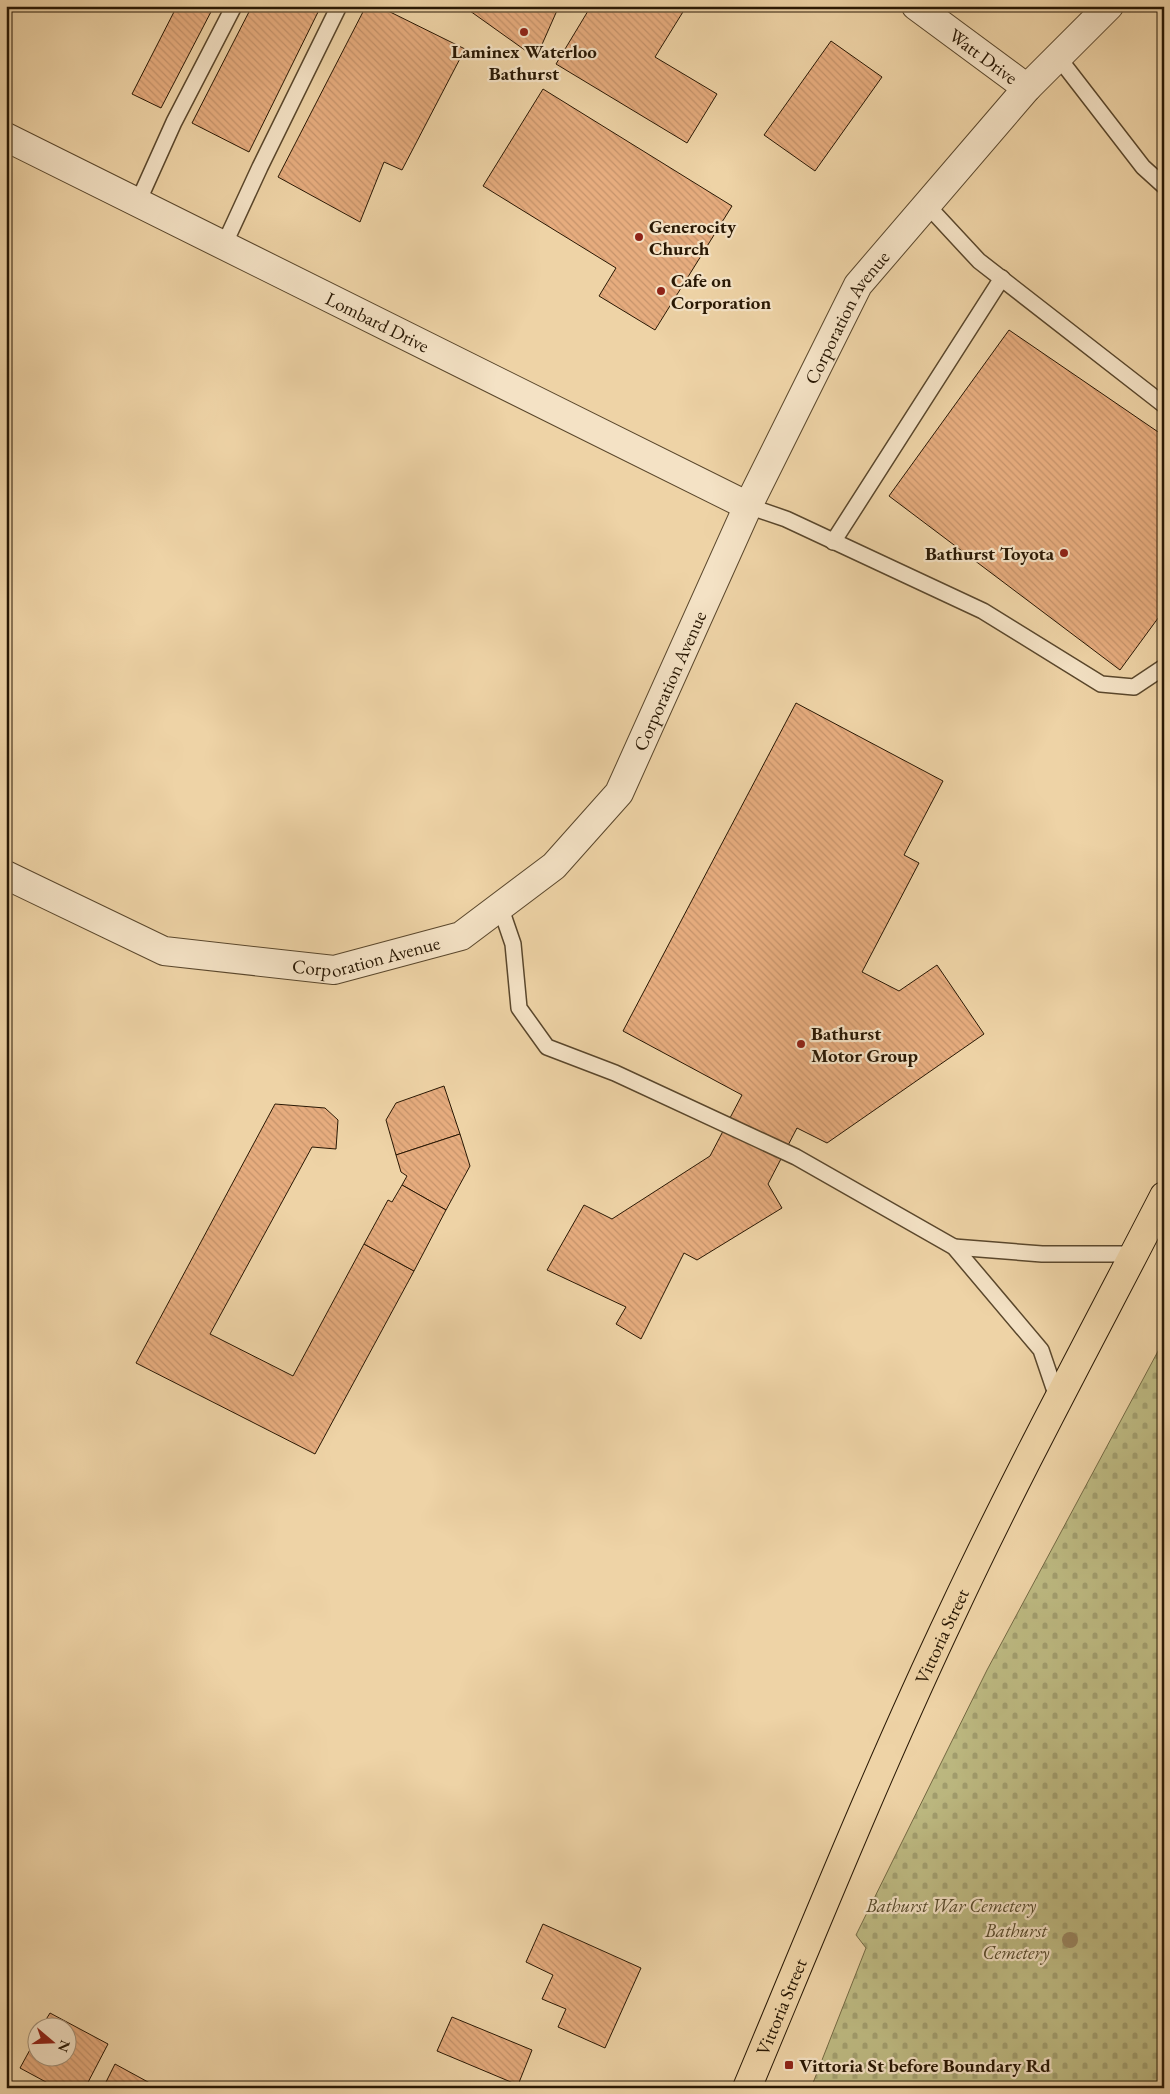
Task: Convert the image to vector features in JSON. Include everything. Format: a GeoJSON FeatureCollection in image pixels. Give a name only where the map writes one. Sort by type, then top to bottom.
{"type":"FeatureCollection","features":[{"type":"Feature","properties":{"kind":"highway","name":"Vittoria Street"},"geometry":{"type":"LineString","coordinates":[[747,2088],[900,1724],[954,1607],[1164,1196]]}},
{"type":"Feature","properties":{"kind":"street","name":"Watt Drive"},"geometry":{"type":"LineString","coordinates":[[916,6],[1027,88]]}},
{"type":"Feature","properties":{"kind":"street","name":"Corporation Avenue"},"geometry":{"type":"LineString","coordinates":[[6,875],[164,952],[334,970],[461,936],[554,866],[619,793],[748,506],[858,286],[1027,88],[1109,6]]}},
{"type":"Feature","properties":{"kind":"street","name":"Lombard Drive"},"geometry":{"type":"LineString","coordinates":[[6,137],[748,506]]}},
{"type":"Feature","properties":{"kind":"lane"},"geometry":{"type":"LineString","coordinates":[[138,202],[174,122],[234,6]]}},
{"type":"Feature","properties":{"kind":"lane"},"geometry":{"type":"LineString","coordinates":[[224,245],[339,6]]}},
{"type":"Feature","properties":{"kind":"lane"},"geometry":{"type":"LineString","coordinates":[[1058,57],[1143,167],[1164,186]]}},
{"type":"Feature","properties":{"kind":"lane"},"geometry":{"type":"LineString","coordinates":[[927,205],[979,261],[1164,405]]}},
{"type":"Feature","properties":{"kind":"lane"},"geometry":{"type":"LineString","coordinates":[[833,542],[1002,278]]}},
{"type":"Feature","properties":{"kind":"lane"},"geometry":{"type":"LineString","coordinates":[[748,506],[786,519],[982,611],[1101,684],[1134,687],[1164,667]]}},
{"type":"Feature","properties":{"kind":"lane"},"geometry":{"type":"LineString","coordinates":[[500,906],[513,944],[519,1008],[548,1047],[615,1074],[796,1157],[954,1247],[1041,1350],[1058,1401]]}},
{"type":"Feature","properties":{"kind":"lane"},"geometry":{"type":"LineString","coordinates":[[954,1247],[1042,1254],[1134,1254]]}},
{"type":"Feature","properties":{"kind":"green space","name":"Bathurst Cemetery"},"geometry":{"type":"Polygon","coordinates":[[[1164,1340],[1164,2088],[811,2088],[866,1948],[856,1935],[987,1670],[1164,1340]]]}},
{"type":"Feature","properties":{"kind":"building"},"geometry":{"type":"Polygon","coordinates":[[[177,6],[214,6],[161,108],[132,94],[177,6]]]}},
{"type":"Feature","properties":{"kind":"building"},"geometry":{"type":"Polygon","coordinates":[[[252,6],[321,6],[249,152],[192,123],[252,6]]]}},
{"type":"Feature","properties":{"kind":"building"},"geometry":{"type":"Polygon","coordinates":[[[366,6],[378,6],[465,49],[402,170],[384,162],[360,222],[278,177],[366,6]]]}},
{"type":"Feature","properties":{"kind":"building","name":"Laminex Waterloo Bathurst"},"geometry":{"type":"Polygon","coordinates":[[[463,6],[559,6],[536,58],[463,6]]]}},
{"type":"Feature","properties":{"kind":"building"},"geometry":{"type":"Polygon","coordinates":[[[591,6],[686,7],[655,57],[717,94],[687,143],[556,64],[591,6]]]}},
{"type":"Feature","properties":{"kind":"building"},"geometry":{"type":"Polygon","coordinates":[[[831,41],[882,77],[815,171],[764,135],[831,41]]]}},
{"type":"Feature","properties":{"kind":"building","name":"Generocity Church"},"geometry":{"type":"Polygon","coordinates":[[[543,89],[732,206],[655,330],[599,296],[616,268],[483,186],[543,89]]]}},
{"type":"Feature","properties":{"kind":"building","name":"Bathurst Toyota"},"geometry":{"type":"Polygon","coordinates":[[[1009,330],[1164,436],[1164,610],[1120,670],[889,496],[1009,330]]]}},
{"type":"Feature","properties":{"kind":"building"},"geometry":{"type":"Polygon","coordinates":[[[796,703],[943,781],[904,855],[919,863],[862,972],[899,991],[937,965],[984,1034],[827,1143],[797,1128],[768,1184],[782,1208],[697,1260],[684,1253],[641,1339],[616,1324],[626,1307],[547,1270],[584,1205],[612,1219],[710,1156],[742,1095],[623,1031],[796,703]]]}},
{"type":"Feature","properties":{"kind":"building"},"geometry":{"type":"Polygon","coordinates":[[[444,1086],[460,1134],[396,1155],[386,1120],[396,1103],[444,1086]]]}},
{"type":"Feature","properties":{"kind":"building"},"geometry":{"type":"Polygon","coordinates":[[[275,1104],[325,1108],[338,1120],[336,1149],[312,1147],[210,1334],[293,1376],[364,1244],[414,1271],[315,1454],[136,1363],[275,1104]]]}},
{"type":"Feature","properties":{"kind":"building"},"geometry":{"type":"Polygon","coordinates":[[[460,1134],[470,1166],[446,1210],[402,1185],[407,1176],[401,1172],[396,1155],[460,1134]]]}},
{"type":"Feature","properties":{"kind":"building"},"geometry":{"type":"Polygon","coordinates":[[[402,1185],[446,1210],[414,1271],[364,1244],[388,1200],[392,1202],[402,1185]]]}},
{"type":"Feature","properties":{"kind":"building"},"geometry":{"type":"Polygon","coordinates":[[[543,1924],[641,1968],[605,2048],[558,2027],[566,2009],[542,1999],[553,1975],[526,1962],[543,1924]]]}},
{"type":"Feature","properties":{"kind":"building"},"geometry":{"type":"Polygon","coordinates":[[[452,2017],[532,2050],[518,2085],[437,2051],[452,2017]]]}},
{"type":"Feature","properties":{"kind":"building"},"geometry":{"type":"Polygon","coordinates":[[[78,2028],[108,2044],[85,2088],[57,2088],[20,2068],[28,2053],[28,2066],[78,2066],[78,2028]]]}},
{"type":"Feature","properties":{"kind":"building"},"geometry":{"type":"Polygon","coordinates":[[[115,2064],[159,2088],[103,2088],[115,2064]]]}},
{"type":"Feature","properties":{"kind":"place","name":"Laminex Waterloo Bathurst"},"geometry":{"type":"Point","coordinates":[524,32]}},
{"type":"Feature","properties":{"kind":"place","name":"Generocity Church"},"geometry":{"type":"Point","coordinates":[639,237]}},
{"type":"Feature","properties":{"kind":"place","name":"Cafe on Corporation"},"geometry":{"type":"Point","coordinates":[661,291]}},
{"type":"Feature","properties":{"kind":"place","name":"Bathurst Toyota"},"geometry":{"type":"Point","coordinates":[1064,553]}},
{"type":"Feature","properties":{"kind":"place","name":"Bathurst Motor Group"},"geometry":{"type":"Point","coordinates":[801,1044]}},
{"type":"Feature","properties":{"kind":"place","name":"Vittoria St before Boundary Rd"},"geometry":{"type":"Point","coordinates":[789,2065]}},
{"type":"Feature","properties":{"kind":"park label","name":"Bathurst War Cemetery"},"geometry":{"type":"Point","coordinates":[951,1905]}}]}
